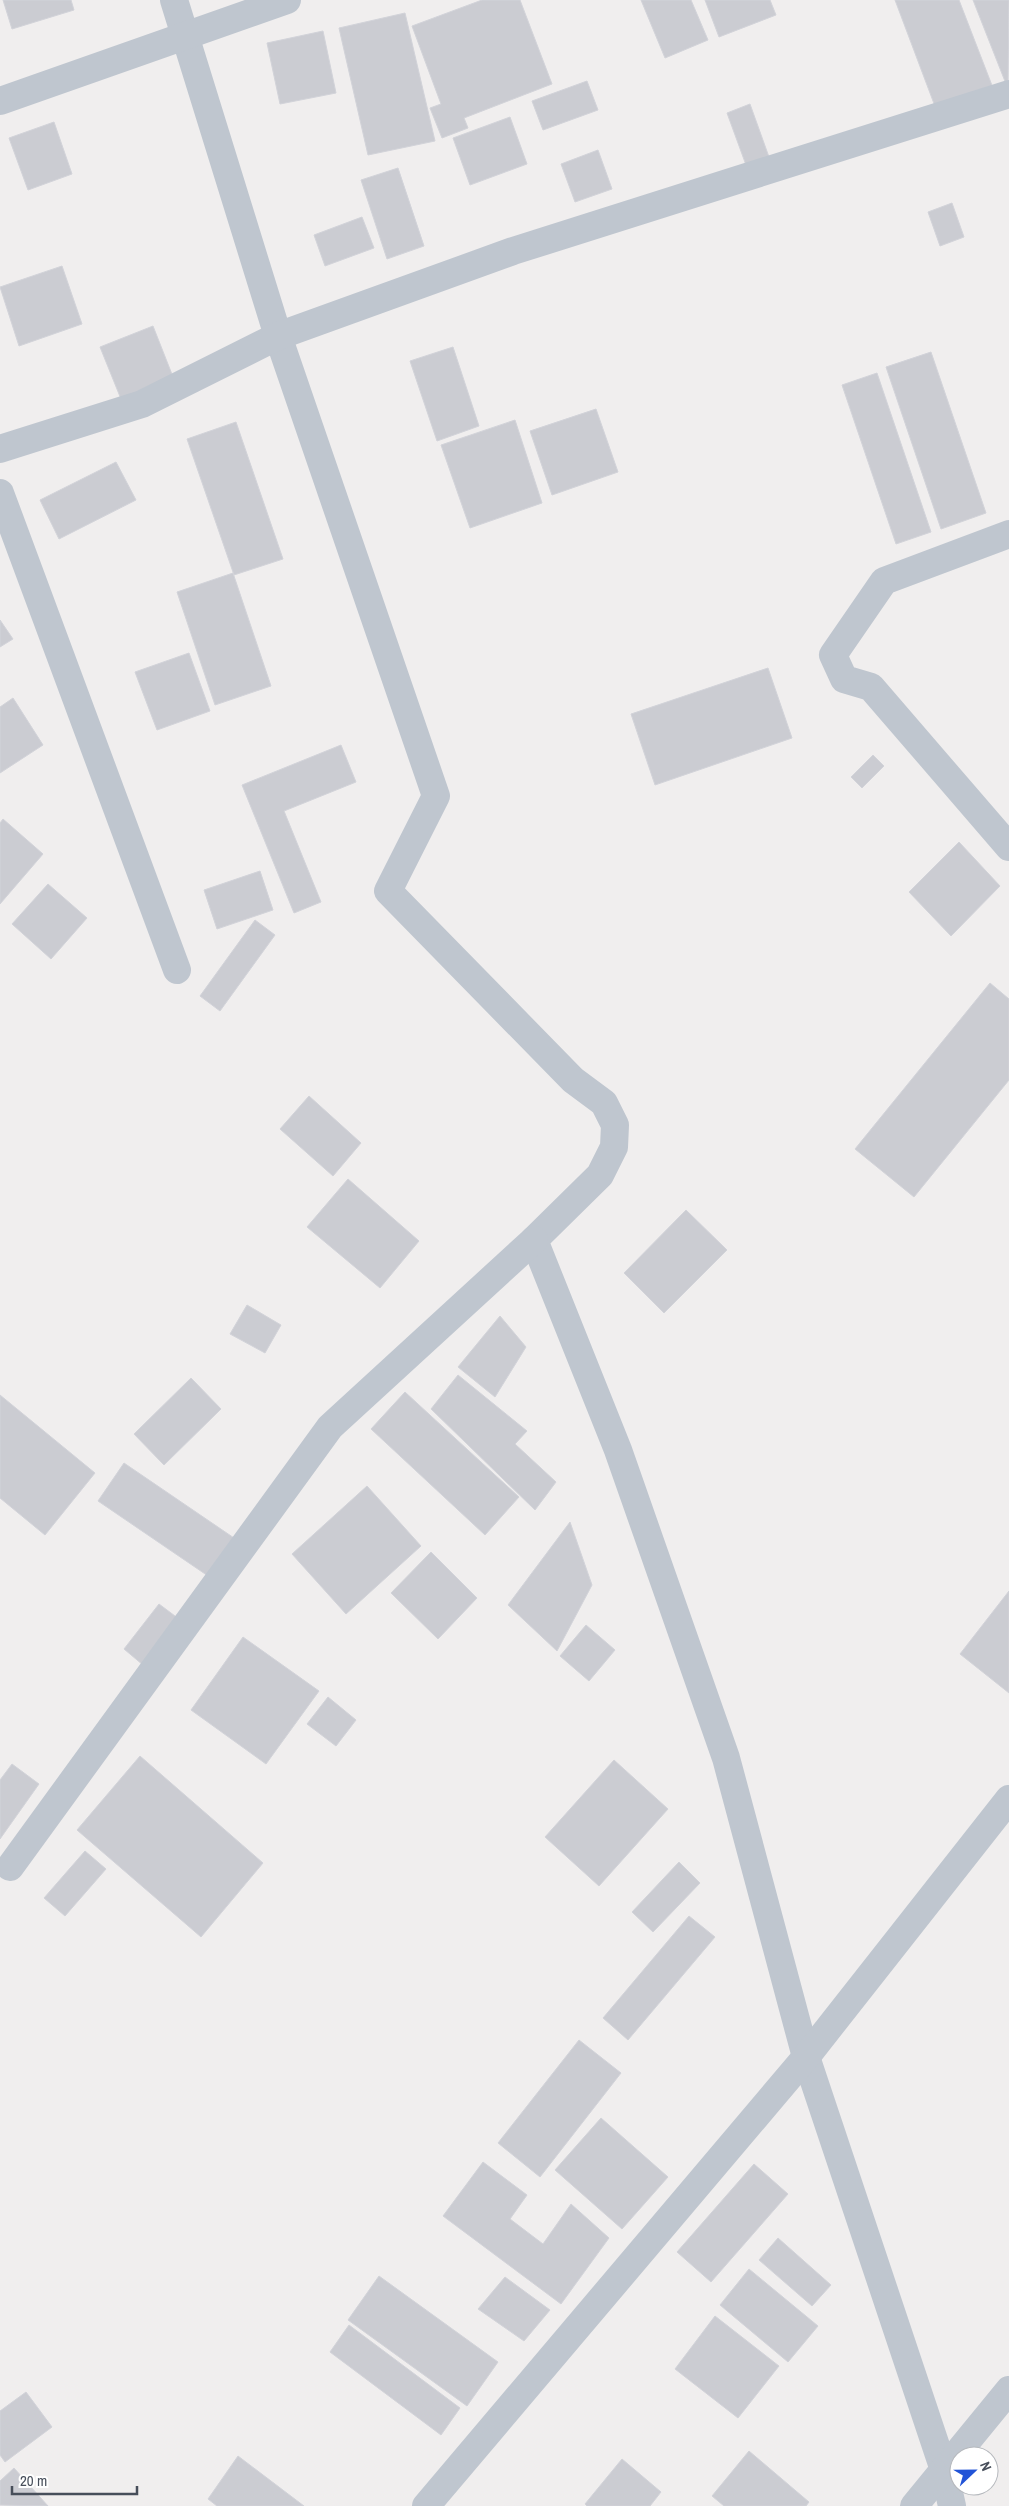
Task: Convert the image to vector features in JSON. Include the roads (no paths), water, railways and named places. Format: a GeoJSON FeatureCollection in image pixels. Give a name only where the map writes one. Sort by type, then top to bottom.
{"type":"FeatureCollection","features":[{"type":"Feature","properties":{"kind":"street"},"geometry":{"type":"LineString","coordinates":[[10,1867],[330,1427],[534,1240],[600,1175],[614,1147],[615,1125],[604,1103],[573,1080],[388,891],[436,796],[278,336],[174,0]]}},
{"type":"Feature","properties":{"kind":"street"},"geometry":{"type":"LineString","coordinates":[[0,101],[287,0]]}},
{"type":"Feature","properties":{"kind":"street"},"geometry":{"type":"LineString","coordinates":[[0,449],[142,404],[278,336],[513,251],[1009,94]]}},
{"type":"Feature","properties":{"kind":"street"},"geometry":{"type":"LineString","coordinates":[[0,493],[177,970]]}},
{"type":"Feature","properties":{"kind":"street"},"geometry":{"type":"LineString","coordinates":[[1009,534],[884,581],[833,655],[844,679],[871,687],[1009,847]]}},
{"type":"Feature","properties":{"kind":"street"},"geometry":{"type":"LineString","coordinates":[[534,1240],[618,1450],[726,1758],[806,2057],[944,2470],[952,2506]]}},
{"type":"Feature","properties":{"kind":"street"},"geometry":{"type":"LineString","coordinates":[[426,2506],[806,2057],[1009,1799]]}},
{"type":"Feature","properties":{"kind":"street"},"geometry":{"type":"LineString","coordinates":[[914,2506],[1009,2390]]}}]}
